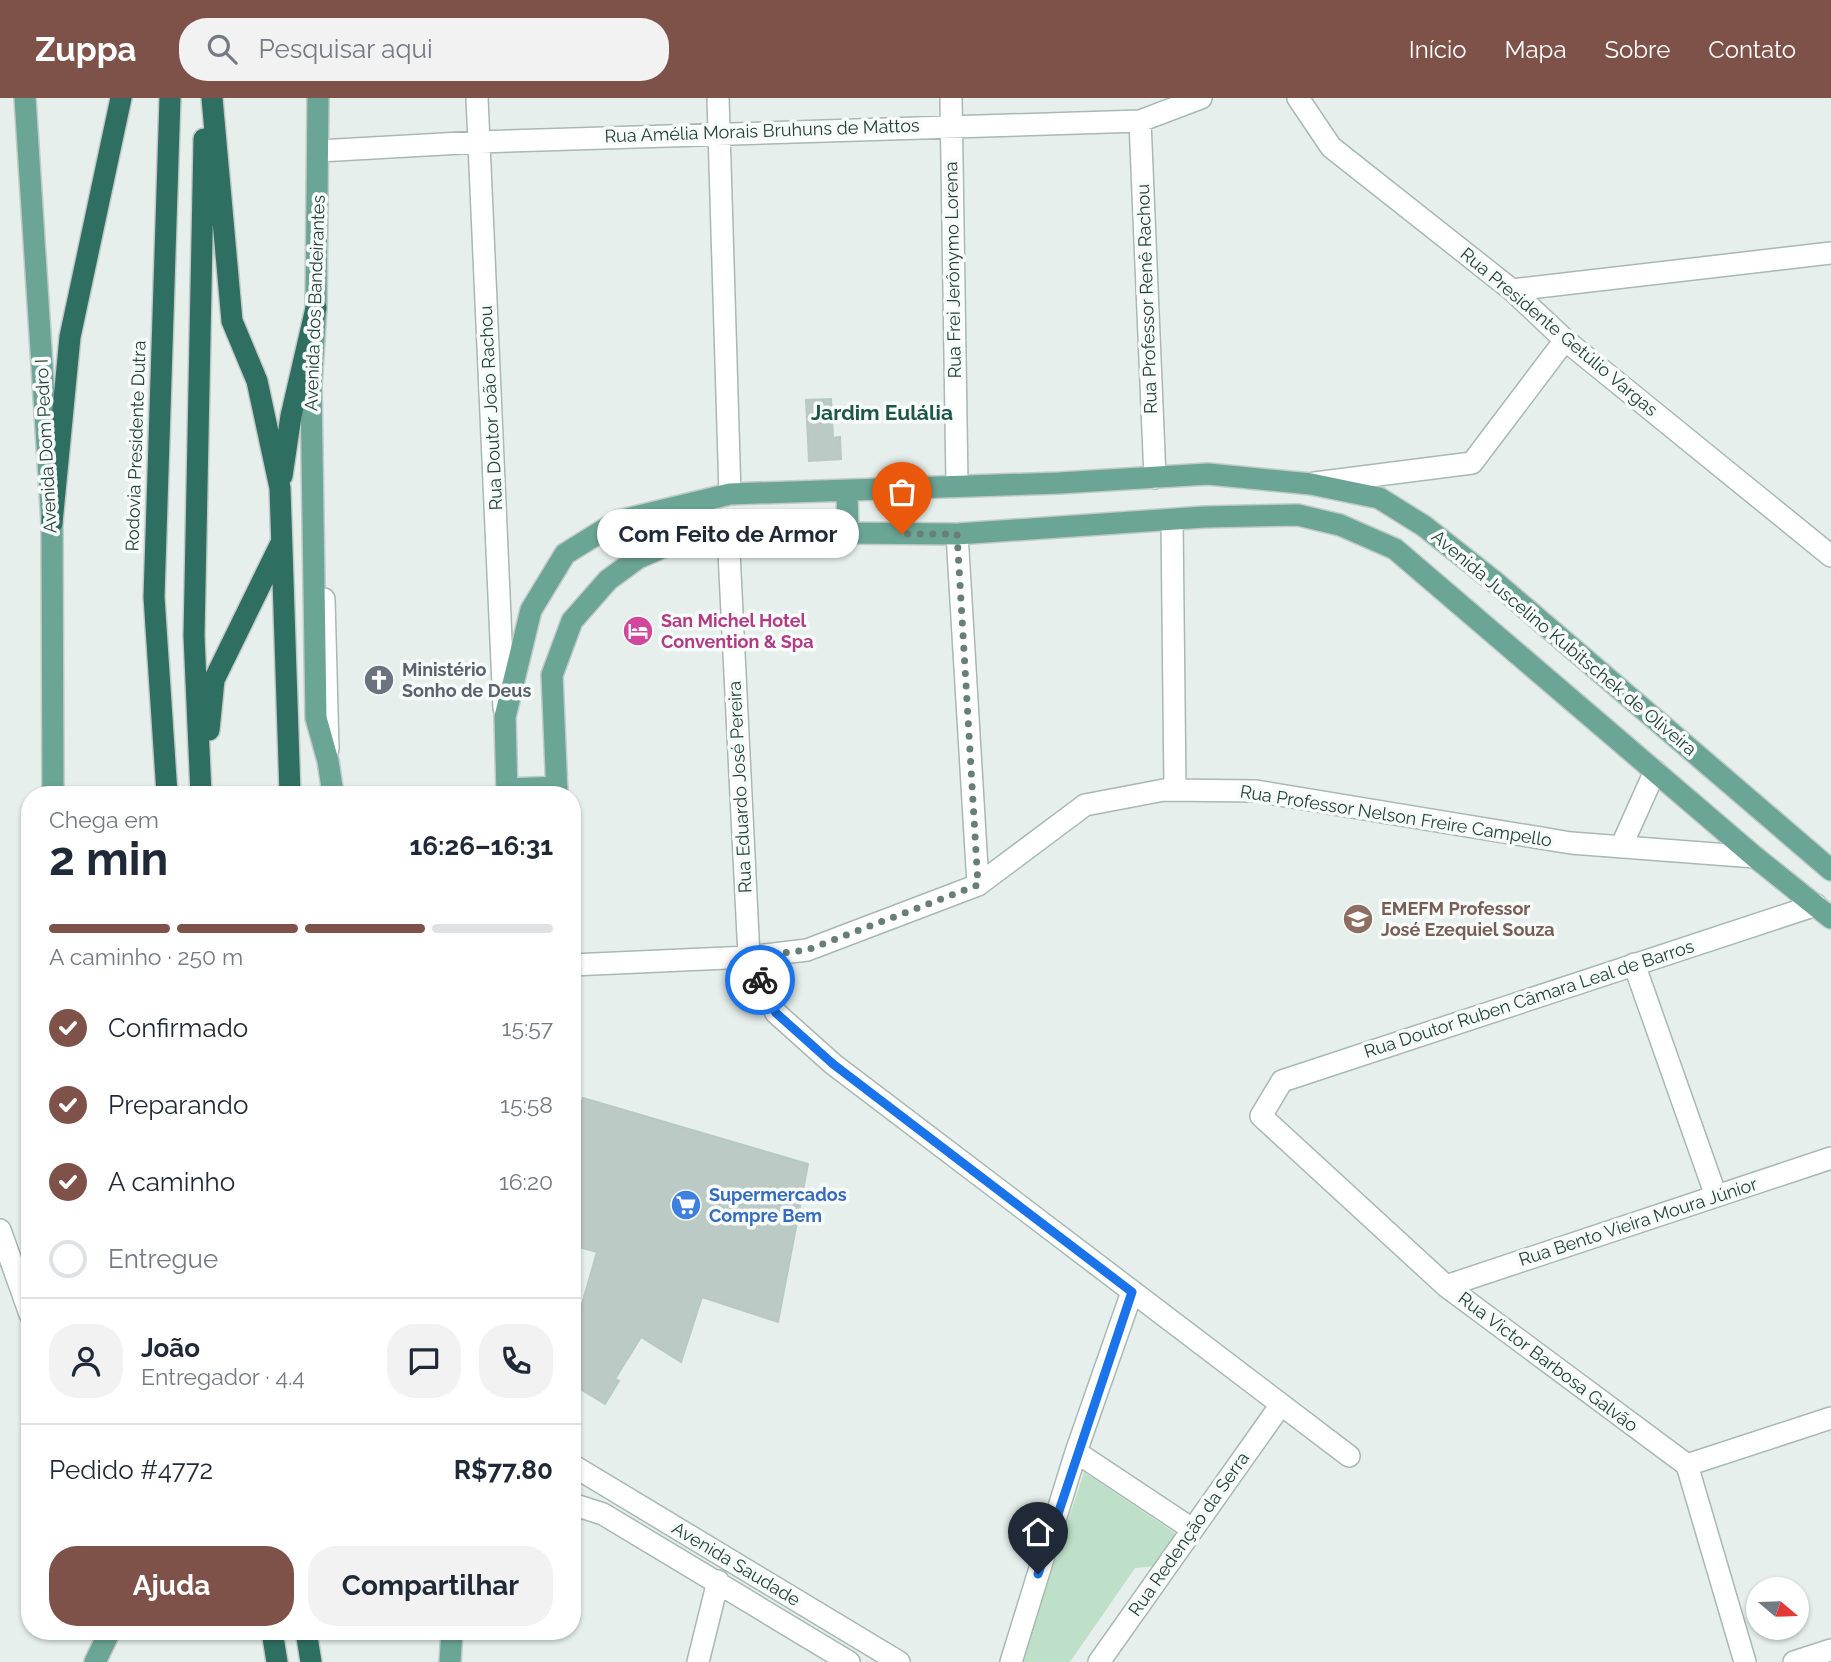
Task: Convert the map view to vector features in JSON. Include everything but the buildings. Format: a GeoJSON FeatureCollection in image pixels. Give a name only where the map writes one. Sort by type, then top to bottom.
{"type":"FeatureCollection","features":[{"type":"Feature","properties":{"kind":"highway"},"geometry":{"type":"LineString","coordinates":[[52,523],[70,337],[121,98]]}},
{"type":"Feature","properties":{"kind":"highway","name":"Rodovia Presidente Dutra"},"geometry":{"type":"LineString","coordinates":[[166,786],[153,597],[170,98]]}},
{"type":"Feature","properties":{"kind":"highway"},"geometry":{"type":"LineString","coordinates":[[202,786],[194,636],[205,98]]}},
{"type":"Feature","properties":{"kind":"highway"},"geometry":{"type":"LineString","coordinates":[[212,98],[232,321],[257,381],[280,488],[290,786]]}},
{"type":"Feature","properties":{"kind":"highway"},"geometry":{"type":"LineString","coordinates":[[280,488],[291,416],[316,308]]}},
{"type":"Feature","properties":{"kind":"highway"},"geometry":{"type":"LineString","coordinates":[[203,786],[214,680],[283,541]]}},
{"type":"Feature","properties":{"kind":"highway"},"geometry":{"type":"LineString","coordinates":[[273,1640],[276,1662]]}},
{"type":"Feature","properties":{"kind":"highway"},"geometry":{"type":"LineString","coordinates":[[308,1640],[312,1662]]}},
{"type":"Feature","properties":{"kind":"main road","name":"Avenida Dom Pedro I"},"geometry":{"type":"LineString","coordinates":[[25,98],[52,523],[53,786]]}},
{"type":"Feature","properties":{"kind":"main road","name":"Avenida dos Bandeirantes"},"geometry":{"type":"LineString","coordinates":[[318,98],[316,308],[311,386],[316,718],[332,786]]}},
{"type":"Feature","properties":{"kind":"main road","name":"Avenida Juscelino Kubitschek de Oliveira"},"geometry":{"type":"LineString","coordinates":[[507,786],[505,718],[531,610],[565,554],[618,521],[730,494],[847,492],[1208,474],[1311,484],[1379,498],[1424,526],[1494,582],[1831,870]]}},
{"type":"Feature","properties":{"kind":"main road"},"geometry":{"type":"LineString","coordinates":[[847,492],[848,533]]}},
{"type":"Feature","properties":{"kind":"main road","name":"Avenida Juscelino Kubitschek de Oliveira"},"geometry":{"type":"LineString","coordinates":[[556,786],[552,675],[572,621],[608,580],[638,558],[680,540],[727,532],[957,534],[1297,515],[1340,525],[1395,549],[1755,857],[1824,912]]}},
{"type":"Feature","properties":{"kind":"main road"},"geometry":{"type":"LineString","coordinates":[[95,1662],[106,1640]]}},
{"type":"Feature","properties":{"kind":"main road"},"geometry":{"type":"LineString","coordinates":[[450,1662],[451,1640]]}},
{"type":"Feature","properties":{"kind":"street","name":"Rua Doutor João Rachou"},"geometry":{"type":"LineString","coordinates":[[477,98],[505,718]]}},
{"type":"Feature","properties":{"kind":"street"},"geometry":{"type":"LineString","coordinates":[[718,98],[730,494]]}},
{"type":"Feature","properties":{"kind":"street","name":"Rua Frei Jerônymo Lorena"},"geometry":{"type":"LineString","coordinates":[[951,98],[957,485]]}},
{"type":"Feature","properties":{"kind":"street","name":"Rua Amélia Morais Bruhuns de Mattos"},"geometry":{"type":"LineString","coordinates":[[319,151],[479,142],[951,124],[1140,121],[1201,98]]}},
{"type":"Feature","properties":{"kind":"street","name":"Rua Presidente Getúlio Vargas"},"geometry":{"type":"LineString","coordinates":[[1298,98],[1331,147],[1512,290],[1565,340],[1831,556]]}},
{"type":"Feature","properties":{"kind":"street","name":"Rua Professor Renê Rachou"},"geometry":{"type":"LineString","coordinates":[[1140,121],[1155,478]]}},
{"type":"Feature","properties":{"kind":"street"},"geometry":{"type":"LineString","coordinates":[[1512,290],[1831,253]]}},
{"type":"Feature","properties":{"kind":"street"},"geometry":{"type":"LineString","coordinates":[[1311,484],[1472,463],[1565,340]]}},
{"type":"Feature","properties":{"kind":"street"},"geometry":{"type":"LineString","coordinates":[[1172,521],[1175,790]]}},
{"type":"Feature","properties":{"kind":"street","name":"Rua Eduardo José Pereira"},"geometry":{"type":"LineString","coordinates":[[727,532],[749,957]]}},
{"type":"Feature","properties":{"kind":"street"},"geometry":{"type":"LineString","coordinates":[[957,534],[978,885]]}},
{"type":"Feature","properties":{"kind":"street"},"geometry":{"type":"LineString","coordinates":[[1621,847],[1655,771]]}},
{"type":"Feature","properties":{"kind":"street","name":"Rua Professor Nelson Freire Campello"},"geometry":{"type":"LineString","coordinates":[[581,965],[749,957],[807,950],[978,885],[1085,805],[1175,790],[1256,791],[1571,843],[1755,857]]}},
{"type":"Feature","properties":{"kind":"street","name":"Rua Doutor Ruben Câmara Leal de Barros"},"geometry":{"type":"LineString","coordinates":[[1261,1116],[1282,1081],[1634,964],[1824,912]]}},
{"type":"Feature","properties":{"kind":"street"},"geometry":{"type":"LineString","coordinates":[[749,957],[776,1013],[833,1064],[1349,1456]]}},
{"type":"Feature","properties":{"kind":"street"},"geometry":{"type":"LineString","coordinates":[[1634,964],[1716,1196]]}},
{"type":"Feature","properties":{"kind":"street","name":"Rua Victor Barbosa Galvão"},"geometry":{"type":"LineString","coordinates":[[1261,1116],[1446,1286],[1687,1465]]}},
{"type":"Feature","properties":{"kind":"street","name":"Rua Bento Vieira Moura Júnior"},"geometry":{"type":"LineString","coordinates":[[1446,1286],[1831,1158]]}},
{"type":"Feature","properties":{"kind":"street"},"geometry":{"type":"LineString","coordinates":[[0,1230],[21,1275]]}},
{"type":"Feature","properties":{"kind":"street"},"geometry":{"type":"LineString","coordinates":[[1011,1662],[1076,1452],[1132,1292]]}},
{"type":"Feature","properties":{"kind":"street","name":"Rua Redenção da Serra"},"geometry":{"type":"LineString","coordinates":[[1099,1662],[1280,1406]]}},
{"type":"Feature","properties":{"kind":"street"},"geometry":{"type":"LineString","coordinates":[[1745,1662],[1687,1465],[1831,1418]]}},
{"type":"Feature","properties":{"kind":"street"},"geometry":{"type":"LineString","coordinates":[[1076,1452],[1192,1529]]}},
{"type":"Feature","properties":{"kind":"street","name":"Avenida Saudade"},"geometry":{"type":"LineString","coordinates":[[581,1470],[899,1662]]}},
{"type":"Feature","properties":{"kind":"street","name":"Avenida Saudade"},"geometry":{"type":"LineString","coordinates":[[581,1507],[603,1514],[719,1581],[849,1662]]}},
{"type":"Feature","properties":{"kind":"street"},"geometry":{"type":"LineString","coordinates":[[698,1662],[719,1581]]}},
{"type":"Feature","properties":{"kind":"street"},"geometry":{"type":"LineString","coordinates":[[1794,1662],[1831,1650]]}},
{"type":"Feature","properties":{"kind":"green space"},"geometry":{"type":"Polygon","coordinates":[[[1084,1472],[1178,1535],[1159,1566],[1135,1568],[1070,1662],[1022,1662],[1084,1472]]]}},
{"type":"Feature","properties":{"kind":"way so far"},"geometry":{"type":"LineString","coordinates":[[760,980],[749,957],[807,950],[978,885],[957,534],[902,534]]}},
{"type":"Feature","properties":{"kind":"place","name":"Com Feito de Armor"},"geometry":{"type":"Point","coordinates":[902,534]}},
{"type":"Feature","properties":{"kind":"place","name":"San Michel Hotel Convention & Spa"},"geometry":{"type":"Point","coordinates":[638,631]}},
{"type":"Feature","properties":{"kind":"place","name":"Ministério Sonho de Deus"},"geometry":{"type":"Point","coordinates":[379,680]}},
{"type":"Feature","properties":{"kind":"place","name":"EMEFM Professor José Ezequiel Souza"},"geometry":{"type":"Point","coordinates":[1358,919]}},
{"type":"Feature","properties":{"kind":"place","name":"Supermercados Compre Bem"},"geometry":{"type":"Point","coordinates":[686,1205]}},
{"type":"Feature","properties":{"kind":"district","name":"Jardim Eulália"},"geometry":{"type":"Point","coordinates":[882,413]}},
{"type":"Feature","properties":{"kind":"route"},"geometry":{"type":"LineString","coordinates":[[760,980],[776,1013],[833,1064],[1132,1292],[1076,1452],[1038,1574]]}}]}
